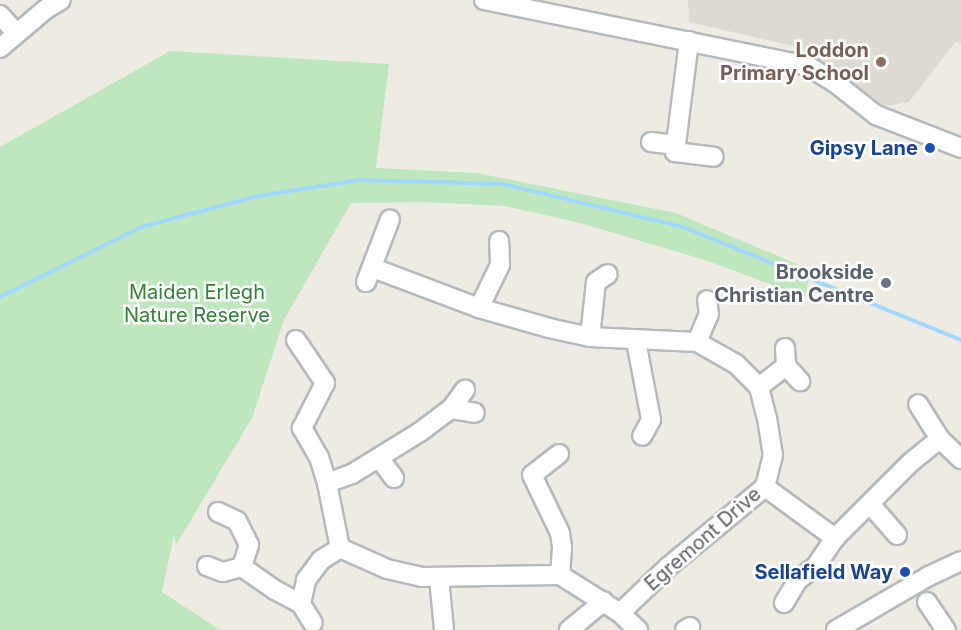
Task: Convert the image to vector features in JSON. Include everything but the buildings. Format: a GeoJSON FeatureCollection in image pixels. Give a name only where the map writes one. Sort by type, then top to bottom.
{"type":"FeatureCollection","features":[{"type":"Feature","properties":{"kind":"street"},"geometry":{"type":"LineString","coordinates":[[0,48],[61,0]]}},
{"type":"Feature","properties":{"kind":"street"},"geometry":{"type":"LineString","coordinates":[[484,0],[556,8],[689,41],[807,66],[834,82],[871,118],[961,148]]}},
{"type":"Feature","properties":{"kind":"street"},"geometry":{"type":"LineString","coordinates":[[0,15],[17,34]]}},
{"type":"Feature","properties":{"kind":"street"},"geometry":{"type":"LineString","coordinates":[[689,41],[675,152],[714,157]]}},
{"type":"Feature","properties":{"kind":"street"},"geometry":{"type":"LineString","coordinates":[[651,142],[676,145]]}},
{"type":"Feature","properties":{"kind":"street"},"geometry":{"type":"LineString","coordinates":[[390,219],[370,275],[479,308],[590,337],[636,341],[697,342],[736,364],[759,387],[786,366]]}},
{"type":"Feature","properties":{"kind":"street"},"geometry":{"type":"LineString","coordinates":[[479,308],[500,265],[500,241]]}},
{"type":"Feature","properties":{"kind":"street"},"geometry":{"type":"LineString","coordinates":[[590,337],[597,277]]}},
{"type":"Feature","properties":{"kind":"street"},"geometry":{"type":"LineString","coordinates":[[697,342],[709,314],[707,300]]}},
{"type":"Feature","properties":{"kind":"street"},"geometry":{"type":"LineString","coordinates":[[296,340],[325,383],[302,428],[319,457],[327,483],[340,548]]}},
{"type":"Feature","properties":{"kind":"street"},"geometry":{"type":"LineString","coordinates":[[636,341],[659,424],[642,436]]}},
{"type":"Feature","properties":{"kind":"street"},"geometry":{"type":"LineString","coordinates":[[785,348],[786,366],[800,381]]}},
{"type":"Feature","properties":{"kind":"street","name":"Egremont Drive"},"geometry":{"type":"LineString","coordinates":[[620,612],[668,567],[765,486],[773,455],[759,387]]}},
{"type":"Feature","properties":{"kind":"street"},"geometry":{"type":"LineString","coordinates":[[327,483],[352,474],[379,458],[451,409],[465,390]]}},
{"type":"Feature","properties":{"kind":"street"},"geometry":{"type":"LineString","coordinates":[[918,404],[940,438],[961,459]]}},
{"type":"Feature","properties":{"kind":"street"},"geometry":{"type":"LineString","coordinates":[[451,409],[475,413]]}},
{"type":"Feature","properties":{"kind":"street"},"geometry":{"type":"LineString","coordinates":[[784,603],[798,580],[816,566],[835,538],[910,463],[940,438]]}},
{"type":"Feature","properties":{"kind":"street"},"geometry":{"type":"LineString","coordinates":[[559,454],[526,476],[560,532],[562,548],[560,575]]}},
{"type":"Feature","properties":{"kind":"street"},"geometry":{"type":"LineString","coordinates":[[379,458],[394,478]]}},
{"type":"Feature","properties":{"kind":"street"},"geometry":{"type":"LineString","coordinates":[[765,486],[835,538]]}},
{"type":"Feature","properties":{"kind":"street"},"geometry":{"type":"LineString","coordinates":[[870,504],[897,535]]}},
{"type":"Feature","properties":{"kind":"street"},"geometry":{"type":"LineString","coordinates":[[218,512],[237,521],[249,545],[242,567]]}},
{"type":"Feature","properties":{"kind":"street"},"geometry":{"type":"LineString","coordinates":[[340,548],[387,569],[422,578],[560,575],[620,612],[638,630]]}},
{"type":"Feature","properties":{"kind":"street"},"geometry":{"type":"LineString","coordinates":[[301,604],[306,579],[321,560],[340,548]]}},
{"type":"Feature","properties":{"kind":"street"},"geometry":{"type":"LineString","coordinates":[[836,630],[929,576],[961,561]]}},
{"type":"Feature","properties":{"kind":"street"},"geometry":{"type":"LineString","coordinates":[[207,566],[223,572],[242,567],[275,590],[301,604],[313,623]]}},
{"type":"Feature","properties":{"kind":"street"},"geometry":{"type":"LineString","coordinates":[[439,578],[444,630]]}},
{"type":"Feature","properties":{"kind":"street"},"geometry":{"type":"LineString","coordinates":[[569,630],[604,601]]}},
{"type":"Feature","properties":{"kind":"street"},"geometry":{"type":"LineString","coordinates":[[927,602],[946,630]]}},
{"type":"Feature","properties":{"kind":"shaded area","name":"Loddon Primary School"},"geometry":{"type":"Polygon","coordinates":[[[688,0],[961,0],[961,43],[956,41],[909,102],[885,106],[802,48],[689,22],[688,0]]]}},
{"type":"Feature","properties":{"kind":"green space","name":"Maiden Erlegh Nature Reserve"},"geometry":{"type":"Polygon","coordinates":[[[170,51],[389,64],[376,168],[477,173],[676,213],[811,270],[804,300],[778,287],[705,260],[580,223],[505,206],[423,202],[351,203],[284,320],[252,418],[176,545],[174,535],[162,592],[220,630],[0,630],[0,147],[170,51]]]}},
{"type":"Feature","properties":{"kind":"waterway"},"geometry":{"type":"LineString","coordinates":[[0,297],[141,227],[258,196],[359,180],[503,184],[683,227],[961,340]]}},
{"type":"Feature","properties":{"kind":"place","name":"Loddon Primary School"},"geometry":{"type":"Point","coordinates":[881,62]}},
{"type":"Feature","properties":{"kind":"place","name":"Gipsy Lane"},"geometry":{"type":"Point","coordinates":[930,148]}},
{"type":"Feature","properties":{"kind":"place","name":"Brookside Christian Centre"},"geometry":{"type":"Point","coordinates":[886,283]}},
{"type":"Feature","properties":{"kind":"place","name":"Sellafield Way"},"geometry":{"type":"Point","coordinates":[905,572]}}]}
